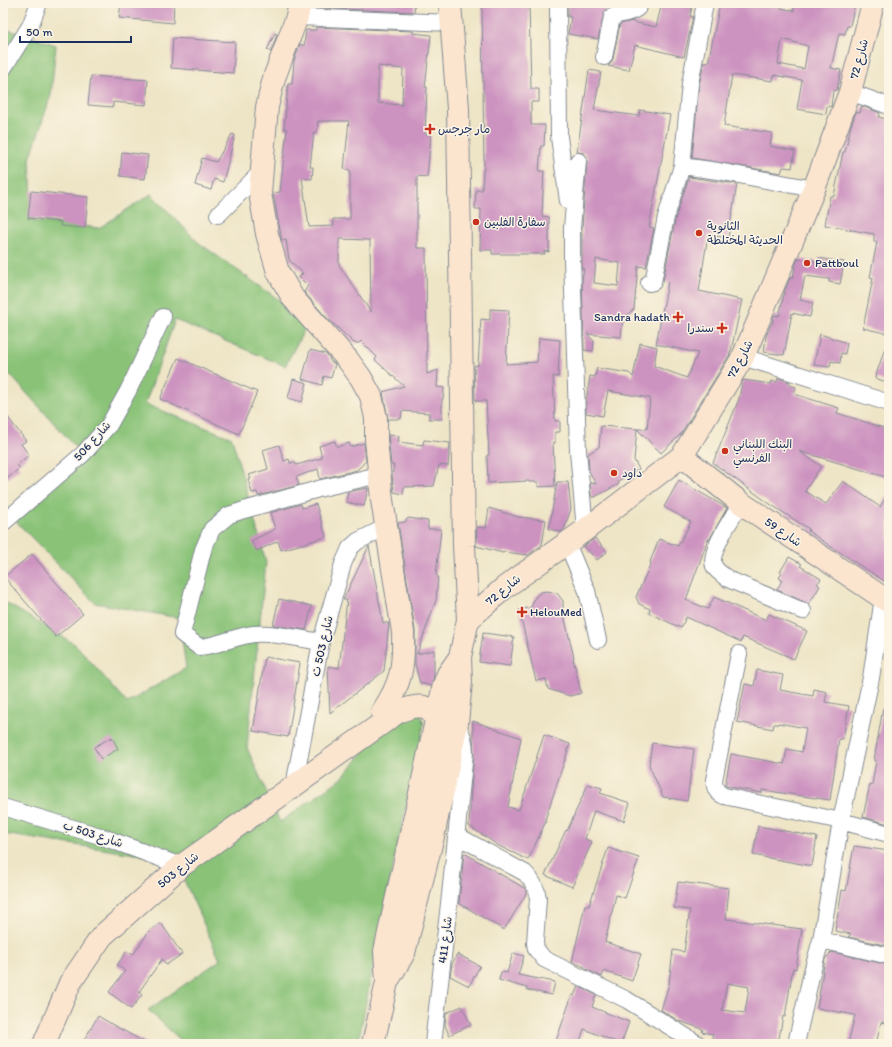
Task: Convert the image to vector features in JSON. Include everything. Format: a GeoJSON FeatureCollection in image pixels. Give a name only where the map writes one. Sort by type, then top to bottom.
{"type":"FeatureCollection","features":[{"type":"Feature","properties":{"kind":"street"},"geometry":{"type":"LineString","coordinates":[[3,69],[30,26],[39,3]]}},
{"type":"Feature","properties":{"kind":"street"},"geometry":{"type":"LineString","coordinates":[[558,3],[559,137],[572,228]]}},
{"type":"Feature","properties":{"kind":"street"},"geometry":{"type":"LineString","coordinates":[[604,57],[612,17],[622,13],[636,11],[640,7],[640,3]]}},
{"type":"Feature","properties":{"kind":"street"},"geometry":{"type":"LineString","coordinates":[[649,283],[653,282],[666,217],[682,166],[690,84],[705,3]]}},
{"type":"Feature","properties":{"kind":"street","name":"شارع 72"},"geometry":{"type":"LineString","coordinates":[[468,620],[504,588],[585,530],[682,456],[743,357],[814,188],[850,92],[874,3]]}},
{"type":"Feature","properties":{"kind":"street"},"geometry":{"type":"LineString","coordinates":[[382,712],[398,686],[404,654],[379,475],[376,418],[371,396],[361,378],[348,360],[293,298],[278,272],[267,234],[260,193],[267,107],[274,78],[299,10],[451,13],[458,109],[465,566],[468,620],[460,657],[462,682],[446,723]]}},
{"type":"Feature","properties":{"kind":"street"},"geometry":{"type":"LineString","coordinates":[[850,92],[889,106]]}},
{"type":"Feature","properties":{"kind":"street"},"geometry":{"type":"LineString","coordinates":[[578,160],[572,228],[573,310],[578,451],[585,530]]}},
{"type":"Feature","properties":{"kind":"street"},"geometry":{"type":"LineString","coordinates":[[682,166],[814,188]]}},
{"type":"Feature","properties":{"kind":"street"},"geometry":{"type":"LineString","coordinates":[[218,215],[261,172]]}},
{"type":"Feature","properties":{"kind":"street","name":"شارع 506"},"geometry":{"type":"LineString","coordinates":[[3,522],[83,454],[109,425],[128,391],[163,317]]}},
{"type":"Feature","properties":{"kind":"street"},"geometry":{"type":"LineString","coordinates":[[743,357],[889,402]]}},
{"type":"Feature","properties":{"kind":"street","name":"شارع 59"},"geometry":{"type":"LineString","coordinates":[[682,456],[741,503],[886,600]]}},
{"type":"Feature","properties":{"kind":"street"},"geometry":{"type":"LineString","coordinates":[[322,642],[255,634],[240,636],[211,646],[199,647],[182,634],[203,550],[212,529],[229,515],[322,488],[379,475]]}},
{"type":"Feature","properties":{"kind":"street"},"geometry":{"type":"LineString","coordinates":[[741,503],[718,543],[713,558],[714,566],[718,572],[728,579],[803,611]]}},
{"type":"Feature","properties":{"kind":"street","name":"شارع 503 ت"},"geometry":{"type":"LineString","coordinates":[[294,786],[322,642],[343,564],[350,548],[358,541],[386,527]]}},
{"type":"Feature","properties":{"kind":"street"},"geometry":{"type":"LineString","coordinates":[[567,543],[587,591],[598,640]]}},
{"type":"Feature","properties":{"kind":"street"},"geometry":{"type":"LineString","coordinates":[[465,566],[474,580],[480,584],[496,588],[504,588]]}},
{"type":"Feature","properties":{"kind":"street"},"geometry":{"type":"LineString","coordinates":[[796,1044],[812,972],[821,940],[842,821],[886,600]]}},
{"type":"Feature","properties":{"kind":"street"},"geometry":{"type":"LineString","coordinates":[[739,654],[714,780],[715,789],[718,793],[724,796],[842,821],[889,834]]}},
{"type":"Feature","properties":{"kind":"street"},"geometry":{"type":"LineString","coordinates":[[373,1044],[388,982],[404,953],[434,832],[446,723],[444,685],[448,674],[460,657]]}},
{"type":"Feature","properties":{"kind":"street"},"geometry":{"type":"LineString","coordinates":[[359,740],[376,717],[394,704],[430,693],[444,685]]}},
{"type":"Feature","properties":{"kind":"street","name":"شارع 503"},"geometry":{"type":"LineString","coordinates":[[44,1044],[70,983],[102,936],[181,866],[391,717],[408,708],[417,706],[427,708],[446,723]]}},
{"type":"Feature","properties":{"kind":"street","name":"شارع 411"},"geometry":{"type":"LineString","coordinates":[[433,1044],[465,753],[465,741],[462,734],[446,723]]}},
{"type":"Feature","properties":{"kind":"street","name":"شارع 503 ب"},"geometry":{"type":"LineString","coordinates":[[3,807],[100,836],[181,866]]}},
{"type":"Feature","properties":{"kind":"street"},"geometry":{"type":"LineString","coordinates":[[456,835],[531,878],[537,891],[538,898],[535,942],[536,949],[544,959],[627,1000],[698,1044]]}},
{"type":"Feature","properties":{"kind":"street"},"geometry":{"type":"LineString","coordinates":[[821,940],[889,956]]}},
{"type":"Feature","properties":{"kind":"green space"},"geometry":{"type":"Polygon","coordinates":[[[3,28],[56,45],[51,95],[30,159],[33,221],[99,228],[151,194],[199,243],[309,321],[285,366],[175,320],[145,404],[232,438],[266,562],[247,748],[280,822],[342,778],[377,736],[388,726],[420,713],[424,724],[390,880],[358,1044],[306,1044],[273,1039],[271,1044],[185,1044],[148,1010],[220,960],[175,860],[3,834],[3,601],[76,645],[127,703],[186,668],[179,618],[95,603],[7,512],[81,453],[3,367],[3,28]]]}},
{"type":"Feature","properties":{"kind":"building"},"geometry":{"type":"Polygon","coordinates":[[[121,3],[174,3],[173,23],[119,18],[121,3]]]}},
{"type":"Feature","properties":{"kind":"building"},"geometry":{"type":"Polygon","coordinates":[[[321,3],[415,3],[414,12],[320,8],[321,3]]]}},
{"type":"Feature","properties":{"kind":"building"},"geometry":{"type":"Polygon","coordinates":[[[482,3],[529,3],[531,89],[539,89],[539,102],[531,102],[531,125],[545,125],[544,146],[541,146],[539,171],[544,171],[542,216],[549,217],[549,252],[544,251],[545,254],[492,254],[492,250],[480,250],[481,209],[475,209],[476,190],[482,190],[484,170],[482,3]]]}},
{"type":"Feature","properties":{"kind":"building"},"geometry":{"type":"Polygon","coordinates":[[[574,3],[584,3],[606,7],[607,3],[627,3],[609,8],[605,11],[598,39],[568,34],[571,17],[568,17],[568,5],[574,6],[574,3]]]}},
{"type":"Feature","properties":{"kind":"building"},"geometry":{"type":"Polygon","coordinates":[[[662,3],[693,3],[690,16],[693,17],[684,57],[635,45],[629,70],[608,66],[613,59],[620,24],[633,21],[656,27],[662,3]]]}},
{"type":"Feature","properties":{"kind":"building"},"geometry":{"type":"Polygon","coordinates":[[[720,3],[760,3],[794,11],[794,3],[855,3],[850,26],[847,26],[845,34],[839,33],[831,68],[841,70],[837,90],[833,91],[831,107],[827,106],[826,114],[797,109],[802,80],[774,75],[773,81],[732,75],[724,126],[772,133],[770,146],[795,151],[792,168],[783,167],[781,173],[692,158],[699,85],[704,62],[708,63],[720,3]],[[782,39],[778,64],[804,69],[808,46],[782,39]]]}},
{"type":"Feature","properties":{"kind":"building"},"geometry":{"type":"Polygon","coordinates":[[[316,27],[413,31],[413,33],[431,35],[425,87],[427,87],[425,134],[431,135],[427,177],[417,176],[417,248],[426,248],[427,374],[438,370],[437,387],[444,388],[442,399],[442,419],[429,419],[429,413],[402,411],[401,419],[388,419],[383,392],[404,386],[375,360],[377,357],[361,341],[359,343],[354,343],[324,315],[304,292],[308,286],[299,277],[303,273],[289,260],[286,240],[282,241],[273,193],[280,192],[287,129],[284,129],[288,84],[292,84],[294,61],[300,44],[304,46],[306,30],[316,30],[316,27]],[[378,66],[378,103],[402,105],[403,69],[378,66]],[[318,121],[317,132],[314,132],[310,167],[313,167],[312,179],[302,178],[309,227],[334,226],[333,219],[350,219],[350,170],[344,169],[349,121],[318,121]],[[339,239],[339,265],[371,312],[370,240],[339,239]]]}},
{"type":"Feature","properties":{"kind":"building"},"geometry":{"type":"Polygon","coordinates":[[[275,33],[277,34],[271,52],[267,50],[275,33]]]}},
{"type":"Feature","properties":{"kind":"building"},"geometry":{"type":"Polygon","coordinates":[[[173,38],[235,42],[233,73],[171,68],[173,38]]]}},
{"type":"Feature","properties":{"kind":"building"},"geometry":{"type":"Polygon","coordinates":[[[589,70],[601,72],[594,110],[639,116],[640,110],[670,115],[649,227],[654,228],[646,267],[638,266],[634,309],[623,319],[621,337],[587,334],[594,341],[593,351],[584,350],[582,279],[584,269],[582,269],[582,228],[587,157],[584,153],[577,152],[589,70]],[[596,259],[594,283],[618,286],[620,263],[596,259]]]}},
{"type":"Feature","properties":{"kind":"building"},"geometry":{"type":"Polygon","coordinates":[[[91,76],[148,80],[146,105],[113,102],[113,107],[88,105],[91,76]]]}},
{"type":"Feature","properties":{"kind":"building"},"geometry":{"type":"Polygon","coordinates":[[[862,106],[880,113],[879,117],[889,120],[889,334],[863,328],[873,278],[870,277],[877,242],[874,242],[874,234],[825,225],[830,196],[834,196],[843,152],[845,152],[851,126],[856,112],[860,113],[862,106]]]}},
{"type":"Feature","properties":{"kind":"building"},"geometry":{"type":"Polygon","coordinates":[[[232,134],[235,135],[223,182],[214,179],[211,190],[195,185],[202,158],[216,162],[232,134]]]}},
{"type":"Feature","properties":{"kind":"building"},"geometry":{"type":"Polygon","coordinates":[[[122,152],[148,155],[145,179],[120,176],[122,152]]]}},
{"type":"Feature","properties":{"kind":"building"},"geometry":{"type":"Polygon","coordinates":[[[689,177],[737,184],[728,238],[708,235],[699,291],[742,300],[729,356],[680,435],[661,453],[637,429],[647,429],[650,398],[608,391],[603,416],[586,413],[586,402],[590,376],[595,377],[597,368],[629,373],[633,377],[640,343],[657,347],[654,366],[687,378],[698,353],[656,344],[668,282],[663,281],[676,216],[689,177]]]}},
{"type":"Feature","properties":{"kind":"building"},"geometry":{"type":"Polygon","coordinates":[[[31,191],[88,197],[85,228],[60,226],[61,222],[28,218],[31,191]]]}},
{"type":"Feature","properties":{"kind":"building"},"geometry":{"type":"Polygon","coordinates":[[[819,258],[844,262],[840,284],[829,282],[829,279],[805,276],[800,300],[813,303],[810,317],[792,313],[784,355],[764,352],[766,336],[772,324],[774,315],[779,316],[785,290],[790,278],[793,278],[798,259],[819,262],[819,258]]]}},
{"type":"Feature","properties":{"kind":"building"},"geometry":{"type":"Polygon","coordinates":[[[490,309],[509,310],[506,364],[537,362],[539,338],[560,340],[558,377],[553,376],[555,421],[560,421],[560,432],[555,432],[555,443],[553,443],[555,486],[538,487],[538,482],[529,481],[488,483],[487,455],[489,455],[486,401],[475,401],[474,366],[478,365],[481,319],[490,320],[490,309]]]}},
{"type":"Feature","properties":{"kind":"building"},"geometry":{"type":"Polygon","coordinates":[[[820,334],[847,343],[845,354],[841,353],[840,363],[831,361],[830,367],[814,365],[820,334]]]}},
{"type":"Feature","properties":{"kind":"building"},"geometry":{"type":"Polygon","coordinates":[[[887,342],[889,342],[889,383],[875,378],[887,342]]]}},
{"type":"Feature","properties":{"kind":"building"},"geometry":{"type":"Polygon","coordinates":[[[310,350],[326,354],[330,361],[335,364],[331,378],[324,376],[322,385],[302,379],[310,350]]]}},
{"type":"Feature","properties":{"kind":"building"},"geometry":{"type":"Polygon","coordinates":[[[178,358],[257,392],[239,434],[160,399],[178,358]]]}},
{"type":"Feature","properties":{"kind":"building"},"geometry":{"type":"Polygon","coordinates":[[[778,378],[790,382],[789,385],[796,387],[794,394],[839,408],[837,413],[884,428],[883,431],[889,432],[889,478],[799,451],[821,466],[805,491],[826,504],[843,481],[880,507],[889,492],[889,584],[808,531],[809,529],[770,504],[713,463],[739,399],[743,380],[771,384],[772,381],[777,382],[778,378]]]}},
{"type":"Feature","properties":{"kind":"building"},"geometry":{"type":"Polygon","coordinates":[[[293,379],[307,383],[302,402],[288,398],[293,379]]]}},
{"type":"Feature","properties":{"kind":"building"},"geometry":{"type":"Polygon","coordinates":[[[3,411],[26,441],[21,444],[29,455],[17,465],[20,468],[3,482],[3,411]]]}},
{"type":"Feature","properties":{"kind":"building"},"geometry":{"type":"Polygon","coordinates":[[[601,426],[637,429],[634,460],[639,469],[618,481],[619,484],[593,498],[591,495],[590,483],[596,484],[589,471],[588,454],[599,447],[601,426]]]}},
{"type":"Feature","properties":{"kind":"building"},"geometry":{"type":"Polygon","coordinates":[[[388,435],[399,436],[398,442],[423,445],[424,440],[450,443],[448,466],[439,465],[434,486],[404,487],[403,494],[394,492],[392,475],[394,465],[391,465],[388,435]]]}},
{"type":"Feature","properties":{"kind":"building"},"geometry":{"type":"Polygon","coordinates":[[[335,441],[337,447],[349,443],[350,447],[364,443],[366,461],[357,470],[320,479],[318,469],[296,477],[299,485],[258,496],[257,492],[252,493],[248,479],[251,479],[249,475],[268,469],[263,450],[279,445],[284,461],[289,459],[290,463],[295,462],[296,465],[322,458],[319,446],[335,441]]]}},
{"type":"Feature","properties":{"kind":"building"},"geometry":{"type":"Polygon","coordinates":[[[679,480],[727,508],[709,540],[708,539],[686,600],[708,609],[714,597],[766,620],[769,614],[807,631],[794,659],[743,637],[741,642],[686,617],[681,628],[649,613],[650,609],[639,604],[636,597],[651,563],[650,562],[659,539],[678,546],[691,522],[664,507],[679,480]]]}},
{"type":"Feature","properties":{"kind":"building"},"geometry":{"type":"Polygon","coordinates":[[[557,482],[568,482],[571,509],[564,529],[561,532],[549,529],[557,482]]]}},
{"type":"Feature","properties":{"kind":"building"},"geometry":{"type":"Polygon","coordinates":[[[368,488],[364,506],[346,502],[348,492],[368,488]]]}},
{"type":"Feature","properties":{"kind":"building"},"geometry":{"type":"Polygon","coordinates":[[[301,504],[302,508],[316,504],[326,537],[281,550],[278,541],[257,551],[251,541],[275,529],[270,513],[301,504]]]}},
{"type":"Feature","properties":{"kind":"building"},"geometry":{"type":"Polygon","coordinates":[[[489,508],[518,517],[546,520],[542,545],[528,555],[503,553],[476,546],[477,527],[486,528],[489,508]]]}},
{"type":"Feature","properties":{"kind":"building"},"geometry":{"type":"Polygon","coordinates":[[[408,518],[428,521],[428,529],[441,529],[436,575],[438,576],[436,600],[417,654],[434,650],[434,676],[431,686],[420,683],[415,664],[415,630],[398,523],[405,522],[408,518]]]}},
{"type":"Feature","properties":{"kind":"building"},"geometry":{"type":"Polygon","coordinates":[[[595,538],[607,552],[597,560],[584,546],[595,538]]]}},
{"type":"Feature","properties":{"kind":"building"},"geometry":{"type":"Polygon","coordinates":[[[369,546],[383,623],[389,623],[384,671],[330,713],[328,666],[339,668],[347,600],[343,600],[369,546]]]}},
{"type":"Feature","properties":{"kind":"building"},"geometry":{"type":"Polygon","coordinates":[[[32,554],[83,614],[56,637],[4,577],[32,554]]]}},
{"type":"Feature","properties":{"kind":"building"},"geometry":{"type":"Polygon","coordinates":[[[789,557],[802,564],[800,566],[821,579],[817,584],[820,586],[809,604],[777,590],[782,580],[779,578],[782,573],[780,572],[789,557]]]}},
{"type":"Feature","properties":{"kind":"building"},"geometry":{"type":"Polygon","coordinates":[[[547,591],[557,593],[563,601],[563,611],[581,693],[570,696],[548,689],[546,679],[536,681],[519,610],[531,607],[536,596],[541,592],[547,591]]]}},
{"type":"Feature","properties":{"kind":"building"},"geometry":{"type":"Polygon","coordinates":[[[279,599],[312,606],[306,630],[273,625],[279,599]]]}},
{"type":"Feature","properties":{"kind":"building"},"geometry":{"type":"Polygon","coordinates":[[[483,633],[514,637],[510,666],[479,662],[483,633]]]}},
{"type":"Feature","properties":{"kind":"building"},"geometry":{"type":"Polygon","coordinates":[[[265,657],[300,663],[288,737],[253,731],[265,657]]]}},
{"type":"Feature","properties":{"kind":"building"},"geometry":{"type":"Polygon","coordinates":[[[757,670],[783,675],[780,690],[813,696],[814,689],[827,692],[825,702],[849,706],[843,739],[839,739],[830,800],[762,790],[762,793],[725,786],[731,754],[784,764],[787,749],[802,752],[806,728],[778,723],[774,724],[773,729],[737,722],[745,684],[754,686],[757,670]]]}},
{"type":"Feature","properties":{"kind":"building"},"geometry":{"type":"Polygon","coordinates":[[[883,708],[889,709],[889,824],[863,817],[870,784],[872,785],[876,760],[874,760],[883,708]]]}},
{"type":"Feature","properties":{"kind":"building"},"geometry":{"type":"Polygon","coordinates":[[[473,721],[521,738],[508,807],[519,810],[544,735],[570,744],[545,820],[546,821],[528,860],[499,846],[469,826],[474,754],[473,721]]]}},
{"type":"Feature","properties":{"kind":"building"},"geometry":{"type":"Polygon","coordinates":[[[112,737],[118,749],[101,759],[94,747],[112,737]]]}},
{"type":"Feature","properties":{"kind":"building"},"geometry":{"type":"Polygon","coordinates":[[[652,743],[694,749],[687,801],[663,797],[649,765],[652,743]]]}},
{"type":"Feature","properties":{"kind":"building"},"geometry":{"type":"Polygon","coordinates":[[[588,784],[602,788],[600,793],[630,803],[624,821],[594,811],[585,839],[592,842],[572,887],[545,875],[588,784]]]}},
{"type":"Feature","properties":{"kind":"building"},"geometry":{"type":"Polygon","coordinates":[[[758,826],[817,837],[812,866],[753,855],[758,826]]]}},
{"type":"Feature","properties":{"kind":"building"},"geometry":{"type":"Polygon","coordinates":[[[854,846],[889,851],[889,946],[848,937],[851,934],[835,931],[842,890],[846,891],[854,846]]]}},
{"type":"Feature","properties":{"kind":"building"},"geometry":{"type":"Polygon","coordinates":[[[608,848],[639,858],[625,898],[616,895],[605,942],[641,954],[632,981],[604,971],[602,977],[584,968],[585,967],[572,962],[585,905],[589,906],[608,848]]]}},
{"type":"Feature","properties":{"kind":"building"},"geometry":{"type":"Polygon","coordinates":[[[464,853],[526,889],[526,894],[504,930],[459,903],[464,853]]]}},
{"type":"Feature","properties":{"kind":"building"},"geometry":{"type":"Polygon","coordinates":[[[678,882],[729,888],[726,919],[802,929],[796,969],[793,968],[785,1017],[783,1016],[778,1044],[729,1044],[711,1040],[713,1034],[702,1032],[703,1029],[679,1021],[661,1010],[669,984],[673,950],[684,952],[690,910],[674,908],[678,882]],[[727,983],[722,1010],[745,1013],[749,987],[727,983]]]}},
{"type":"Feature","properties":{"kind":"building"},"geometry":{"type":"Polygon","coordinates":[[[161,923],[182,954],[166,965],[162,959],[139,992],[142,995],[131,1009],[109,992],[125,971],[117,965],[127,951],[133,955],[149,931],[161,923]]]}},
{"type":"Feature","properties":{"kind":"building"},"geometry":{"type":"Polygon","coordinates":[[[832,952],[889,965],[889,1024],[881,1022],[876,1044],[848,1044],[855,1015],[817,1008],[825,959],[832,952]]]}},
{"type":"Feature","properties":{"kind":"building"},"geometry":{"type":"Polygon","coordinates":[[[513,953],[524,956],[518,975],[555,982],[552,995],[527,990],[527,988],[499,980],[501,972],[507,973],[513,953]]]}},
{"type":"Feature","properties":{"kind":"building"},"geometry":{"type":"Polygon","coordinates":[[[457,954],[480,966],[469,986],[450,976],[452,964],[457,954]]]}},
{"type":"Feature","properties":{"kind":"building"},"geometry":{"type":"Polygon","coordinates":[[[578,986],[596,995],[592,1007],[629,1022],[621,1044],[584,1029],[579,1044],[555,1044],[572,995],[574,996],[578,986]]]}},
{"type":"Feature","properties":{"kind":"building"},"geometry":{"type":"Polygon","coordinates":[[[462,1006],[471,1025],[449,1035],[445,1025],[446,1013],[462,1006]]]}},
{"type":"Feature","properties":{"kind":"building"},"geometry":{"type":"Polygon","coordinates":[[[98,1016],[148,1044],[92,1044],[84,1040],[98,1016]]]}},
{"type":"Feature","properties":{"kind":"place","name":"مار جرجس"},"geometry":{"type":"Point","coordinates":[430,129]}},
{"type":"Feature","properties":{"kind":"place","name":"سفارة الفلبين"},"geometry":{"type":"Point","coordinates":[476,222]}},
{"type":"Feature","properties":{"kind":"place","name":"الثانوية الحديثة المختلطة"},"geometry":{"type":"Point","coordinates":[699,233]}},
{"type":"Feature","properties":{"kind":"place","name":"Pattboul"},"geometry":{"type":"Point","coordinates":[807,263]}},
{"type":"Feature","properties":{"kind":"place","name":"Sandra hadath"},"geometry":{"type":"Point","coordinates":[678,317]}},
{"type":"Feature","properties":{"kind":"place","name":"سندرا"},"geometry":{"type":"Point","coordinates":[722,328]}},
{"type":"Feature","properties":{"kind":"place","name":"البنك اللبناني الفرنسي"},"geometry":{"type":"Point","coordinates":[725,451]}},
{"type":"Feature","properties":{"kind":"place","name":"داود"},"geometry":{"type":"Point","coordinates":[614,473]}},
{"type":"Feature","properties":{"kind":"place","name":"HelouMed"},"geometry":{"type":"Point","coordinates":[522,612]}}]}
